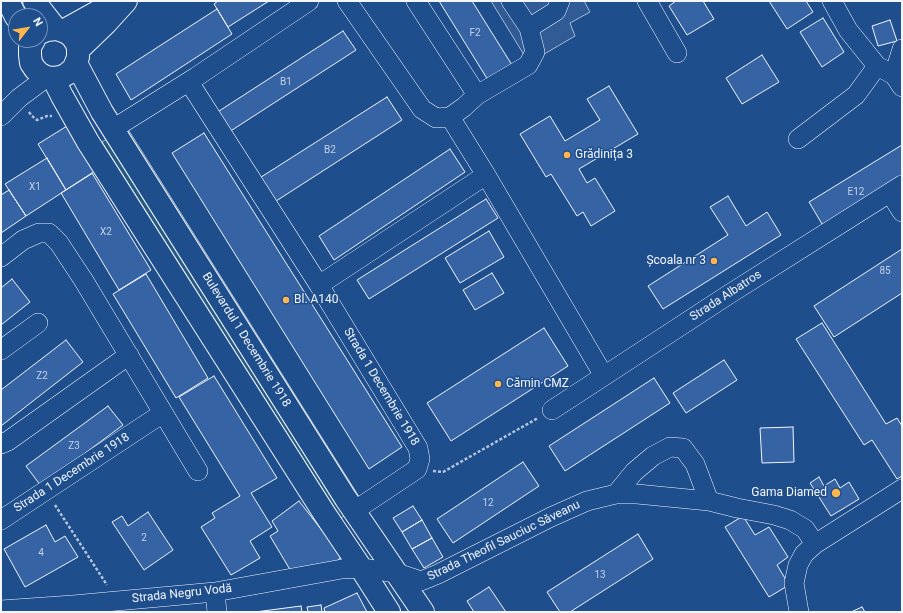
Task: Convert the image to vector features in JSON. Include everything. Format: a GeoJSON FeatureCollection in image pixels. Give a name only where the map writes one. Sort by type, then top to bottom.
{"type":"FeatureCollection","features":[{"type":"Feature","properties":{"kind":"main road"},"geometry":{"type":"LineString","coordinates":[[34,1],[42,49],[65,101],[92,148],[389,612]]}},
{"type":"Feature","properties":{"kind":"main road"},"geometry":{"type":"LineString","coordinates":[[42,49],[118,1]]}},
{"type":"Feature","properties":{"kind":"main road"},"geometry":{"type":"LineString","coordinates":[[42,49],[61,77],[67,74],[73,69],[77,57],[126,1]]}},
{"type":"Feature","properties":{"kind":"main road","name":"Bulevardul 1 Decembrie 1918"},"geometry":{"type":"LineString","coordinates":[[42,49],[69,34],[73,38],[76,44],[77,57],[92,95],[354,511],[423,612]]}},
{"type":"Feature","properties":{"kind":"street"},"geometry":{"type":"LineString","coordinates":[[113,129],[189,82],[309,1]]}},
{"type":"Feature","properties":{"kind":"street"},"geometry":{"type":"LineString","coordinates":[[348,1],[422,108],[436,118],[450,117],[477,95],[528,66],[535,52],[529,28],[511,1]]}},
{"type":"Feature","properties":{"kind":"street"},"geometry":{"type":"LineString","coordinates":[[416,1],[477,95]]}},
{"type":"Feature","properties":{"kind":"street"},"geometry":{"type":"LineString","coordinates":[[529,28],[556,11],[560,1]]}},
{"type":"Feature","properties":{"kind":"street"},"geometry":{"type":"LineString","coordinates":[[647,1],[677,53]]}},
{"type":"Feature","properties":{"kind":"street"},"geometry":{"type":"LineString","coordinates":[[832,1],[848,30],[877,66],[898,81],[902,49]]}},
{"type":"Feature","properties":{"kind":"street"},"geometry":{"type":"LineString","coordinates":[[1,116],[19,98],[42,49]]}},
{"type":"Feature","properties":{"kind":"street"},"geometry":{"type":"LineString","coordinates":[[798,139],[856,94],[877,66]]}},
{"type":"Feature","properties":{"kind":"street","name":"Strada 1 Decembrie 1918"},"geometry":{"type":"LineString","coordinates":[[189,82],[319,285],[418,448],[420,459],[417,469]]}},
{"type":"Feature","properties":{"kind":"street"},"geometry":{"type":"LineString","coordinates":[[450,117],[486,175],[604,376]]}},
{"type":"Feature","properties":{"kind":"street"},"geometry":{"type":"LineString","coordinates":[[319,285],[486,175]]}},
{"type":"Feature","properties":{"kind":"street"},"geometry":{"type":"LineString","coordinates":[[896,189],[902,212]]}},
{"type":"Feature","properties":{"kind":"street","name":"Strada Albatros"},"geometry":{"type":"LineString","coordinates":[[552,410],[731,293],[896,189]]}},
{"type":"Feature","properties":{"kind":"street"},"geometry":{"type":"LineString","coordinates":[[1,257],[23,240],[39,233],[49,234],[59,243],[84,281],[198,471]]}},
{"type":"Feature","properties":{"kind":"street"},"geometry":{"type":"LineString","coordinates":[[1,350],[38,323]]}},
{"type":"Feature","properties":{"kind":"street"},"geometry":{"type":"LineString","coordinates":[[1,444],[8,441],[129,355]]}},
{"type":"Feature","properties":{"kind":"street","name":"Strada 1 Decembrie 1918"},"geometry":{"type":"LineString","coordinates":[[1,520],[163,413]]}},
{"type":"Feature","properties":{"kind":"street"},"geometry":{"type":"LineString","coordinates":[[616,494],[634,472],[653,456],[670,447],[682,448],[696,464],[709,501]]}},
{"type":"Feature","properties":{"kind":"street"},"geometry":{"type":"LineString","coordinates":[[354,511],[417,469]]}},
{"type":"Feature","properties":{"kind":"street"},"geometry":{"type":"LineString","coordinates":[[799,612],[794,583],[798,565],[804,554],[815,544],[902,488]]}},
{"type":"Feature","properties":{"kind":"street","name":"Strada Theofil Sauciuc Săveanu"},"geometry":{"type":"LineString","coordinates":[[361,568],[397,574],[421,581],[438,574],[551,517],[587,501],[616,494],[654,495],[709,501],[774,515],[790,520],[804,529],[815,544]]}},
{"type":"Feature","properties":{"kind":"street","name":"Strada Negru Vodă"},"geometry":{"type":"LineString","coordinates":[[1,610],[74,608],[117,601],[215,592],[342,569],[361,568]]}},
{"type":"Feature","properties":{"kind":"street"},"geometry":{"type":"LineString","coordinates":[[215,592],[217,612]]}},
{"type":"Feature","properties":{"kind":"path"},"geometry":{"type":"LineString","coordinates":[[417,469],[443,472],[552,410]]}},
{"type":"Feature","properties":{"kind":"path"},"geometry":{"type":"LineString","coordinates":[[46,491],[117,601]]}},
{"type":"Feature","properties":{"kind":"shaded area"},"geometry":{"type":"Polygon","coordinates":[[[491,1],[584,1],[590,12],[570,23],[575,36],[529,63],[491,1]]]}},
{"type":"Feature","properties":{"kind":"shaded area"},"geometry":{"type":"Polygon","coordinates":[[[126,126],[363,503],[341,518],[102,142],[126,126]]]}},
{"type":"Feature","properties":{"kind":"building"},"geometry":{"type":"Polygon","coordinates":[[[218,1],[269,1],[228,27],[214,4],[218,1]]]}},
{"type":"Feature","properties":{"kind":"building"},"geometry":{"type":"Polygon","coordinates":[[[439,1],[472,1],[512,65],[488,80],[439,1]]]}},
{"type":"Feature","properties":{"kind":"building"},"geometry":{"type":"Polygon","coordinates":[[[676,1],[703,1],[714,19],[687,35],[669,6],[676,1]]]}},
{"type":"Feature","properties":{"kind":"building"},"geometry":{"type":"Polygon","coordinates":[[[769,1],[806,1],[813,12],[787,29],[769,1]]]}},
{"type":"Feature","properties":{"kind":"building"},"geometry":{"type":"Polygon","coordinates":[[[217,9],[232,34],[131,100],[116,74],[217,9]]]}},
{"type":"Feature","properties":{"kind":"building"},"geometry":{"type":"Polygon","coordinates":[[[823,18],[844,52],[822,67],[800,32],[823,18]]]}},
{"type":"Feature","properties":{"kind":"building"},"geometry":{"type":"Polygon","coordinates":[[[890,20],[897,41],[878,46],[872,26],[890,20]]]}},
{"type":"Feature","properties":{"kind":"building"},"geometry":{"type":"Polygon","coordinates":[[[343,31],[356,50],[229,132],[216,113],[343,31]]]}},
{"type":"Feature","properties":{"kind":"building"},"geometry":{"type":"Polygon","coordinates":[[[762,55],[779,82],[742,104],[726,78],[762,55]]]}},
{"type":"Feature","properties":{"kind":"building","name":"Grădinița 3"},"geometry":{"type":"Polygon","coordinates":[[[609,86],[638,134],[579,169],[587,183],[595,178],[615,211],[591,226],[583,212],[577,216],[551,174],[546,177],[520,134],[550,116],[565,141],[600,120],[587,99],[609,86]]]}},
{"type":"Feature","properties":{"kind":"building"},"geometry":{"type":"Polygon","coordinates":[[[387,97],[402,120],[273,203],[258,179],[387,97]]]}},
{"type":"Feature","properties":{"kind":"building"},"geometry":{"type":"Polygon","coordinates":[[[67,126],[96,171],[66,190],[38,144],[67,126]]]}},
{"type":"Feature","properties":{"kind":"building","name":"Bl. A140"},"geometry":{"type":"Polygon","coordinates":[[[204,133],[402,447],[369,469],[172,153],[204,133]]]}},
{"type":"Feature","properties":{"kind":"building"},"geometry":{"type":"Polygon","coordinates":[[[902,145],[902,182],[825,229],[809,202],[902,145]]]}},
{"type":"Feature","properties":{"kind":"building"},"geometry":{"type":"Polygon","coordinates":[[[450,149],[465,172],[334,260],[319,236],[450,149]]]}},
{"type":"Feature","properties":{"kind":"building"},"geometry":{"type":"Polygon","coordinates":[[[47,158],[66,190],[26,216],[5,184],[47,158]]]}},
{"type":"Feature","properties":{"kind":"building"},"geometry":{"type":"Polygon","coordinates":[[[92,173],[151,270],[119,290],[61,193],[92,173]]]}},
{"type":"Feature","properties":{"kind":"building"},"geometry":{"type":"Polygon","coordinates":[[[9,190],[26,216],[1,233],[1,195],[9,190]]]}},
{"type":"Feature","properties":{"kind":"building","name":"Școala nr 3"},"geometry":{"type":"Polygon","coordinates":[[[728,196],[746,226],[767,212],[781,235],[663,309],[648,286],[728,235],[710,207],[728,196]]]}},
{"type":"Feature","properties":{"kind":"building"},"geometry":{"type":"Polygon","coordinates":[[[486,199],[498,218],[369,299],[357,280],[486,199]]]}},
{"type":"Feature","properties":{"kind":"building"},"geometry":{"type":"Polygon","coordinates":[[[489,231],[504,257],[460,283],[445,258],[489,231]]]}},
{"type":"Feature","properties":{"kind":"building"},"geometry":{"type":"Polygon","coordinates":[[[902,249],[902,293],[834,337],[814,306],[902,249]]]}},
{"type":"Feature","properties":{"kind":"building"},"geometry":{"type":"Polygon","coordinates":[[[492,273],[504,293],[475,310],[463,290],[492,273]]]}},
{"type":"Feature","properties":{"kind":"building"},"geometry":{"type":"Polygon","coordinates":[[[146,274],[208,378],[176,398],[113,294],[146,274]]]}},
{"type":"Feature","properties":{"kind":"building"},"geometry":{"type":"Polygon","coordinates":[[[12,279],[30,302],[1,325],[1,288],[12,279]]]}},
{"type":"Feature","properties":{"kind":"building"},"geometry":{"type":"Polygon","coordinates":[[[822,323],[886,424],[897,418],[902,426],[902,476],[897,479],[872,440],[864,445],[796,339],[822,323]]]}},
{"type":"Feature","properties":{"kind":"building","name":"Cămin CMZ"},"geometry":{"type":"Polygon","coordinates":[[[544,328],[568,366],[451,441],[427,403],[544,328]]]}},
{"type":"Feature","properties":{"kind":"building"},"geometry":{"type":"Polygon","coordinates":[[[66,340],[83,362],[1,426],[1,390],[66,340]]]}},
{"type":"Feature","properties":{"kind":"building"},"geometry":{"type":"Polygon","coordinates":[[[724,360],[737,380],[686,413],[673,393],[724,360]]]}},
{"type":"Feature","properties":{"kind":"building"},"geometry":{"type":"Polygon","coordinates":[[[214,376],[277,478],[251,493],[272,527],[250,541],[260,558],[231,575],[201,527],[215,518],[212,513],[240,496],[179,397],[214,376]]]}},
{"type":"Feature","properties":{"kind":"building"},"geometry":{"type":"Polygon","coordinates":[[[654,378],[670,403],[565,471],[549,446],[654,378]]]}},
{"type":"Feature","properties":{"kind":"building"},"geometry":{"type":"Polygon","coordinates":[[[108,406],[123,425],[41,486],[26,466],[108,406]]]}},
{"type":"Feature","properties":{"kind":"building"},"geometry":{"type":"Polygon","coordinates":[[[793,427],[794,462],[762,463],[760,428],[793,427]]]}},
{"type":"Feature","properties":{"kind":"building"},"geometry":{"type":"Polygon","coordinates":[[[523,462],[539,486],[453,543],[437,519],[523,462]]]}},
{"type":"Feature","properties":{"kind":"building","name":"Gama Diamed"},"geometry":{"type":"Polygon","coordinates":[[[819,477],[824,486],[835,479],[840,488],[849,482],[859,499],[831,516],[810,483],[819,477]]]}},
{"type":"Feature","properties":{"kind":"building"},"geometry":{"type":"Polygon","coordinates":[[[299,501],[342,556],[330,568],[292,573],[270,536],[278,531],[272,521],[299,501]]]}},
{"type":"Feature","properties":{"kind":"building"},"geometry":{"type":"Polygon","coordinates":[[[413,506],[422,520],[402,532],[393,518],[413,506]]]}},
{"type":"Feature","properties":{"kind":"building"},"geometry":{"type":"Polygon","coordinates":[[[148,512],[173,550],[144,570],[112,522],[122,516],[128,526],[148,512]]]}},
{"type":"Feature","properties":{"kind":"building"},"geometry":{"type":"Polygon","coordinates":[[[743,516],[755,535],[769,527],[788,557],[777,565],[789,585],[769,597],[725,527],[743,516]]]}},
{"type":"Feature","properties":{"kind":"building"},"geometry":{"type":"Polygon","coordinates":[[[422,520],[432,538],[412,549],[402,532],[422,520]]]}},
{"type":"Feature","properties":{"kind":"building"},"geometry":{"type":"Polygon","coordinates":[[[46,525],[55,542],[65,536],[78,557],[25,587],[4,549],[46,525]]]}},
{"type":"Feature","properties":{"kind":"building"},"geometry":{"type":"Polygon","coordinates":[[[638,534],[653,559],[570,612],[560,612],[547,592],[638,534]]]}},
{"type":"Feature","properties":{"kind":"building"},"geometry":{"type":"Polygon","coordinates":[[[432,538],[443,557],[424,568],[412,549],[432,538]]]}},
{"type":"Feature","properties":{"kind":"building"},"geometry":{"type":"Polygon","coordinates":[[[489,587],[506,612],[474,612],[467,601],[489,587]]]}},
{"type":"Feature","properties":{"kind":"building"},"geometry":{"type":"Polygon","coordinates":[[[357,593],[367,612],[325,612],[324,608],[357,593]]]}},
{"type":"Feature","properties":{"kind":"building"},"geometry":{"type":"Polygon","coordinates":[[[321,605],[322,612],[308,612],[307,607],[321,605]]]}},
{"type":"Feature","properties":{"kind":"building"},"geometry":{"type":"Polygon","coordinates":[[[301,606],[302,612],[255,612],[301,606]]]}},
{"type":"Feature","properties":{"kind":"building"},"geometry":{"type":"Polygon","coordinates":[[[862,607],[865,612],[851,612],[862,607]]]}},
{"type":"Feature","properties":{"kind":"place","name":"Grădinița 3"},"geometry":{"type":"Point","coordinates":[567,155]}},
{"type":"Feature","properties":{"kind":"place","name":"Școala nr 3"},"geometry":{"type":"Point","coordinates":[714,261]}},
{"type":"Feature","properties":{"kind":"place","name":"Bl. A140"},"geometry":{"type":"Point","coordinates":[286,300]}},
{"type":"Feature","properties":{"kind":"place","name":"Cămin CMZ"},"geometry":{"type":"Point","coordinates":[498,384]}},
{"type":"Feature","properties":{"kind":"place","name":"Gama Diamed"},"geometry":{"type":"Point","coordinates":[836,493]}}]}
